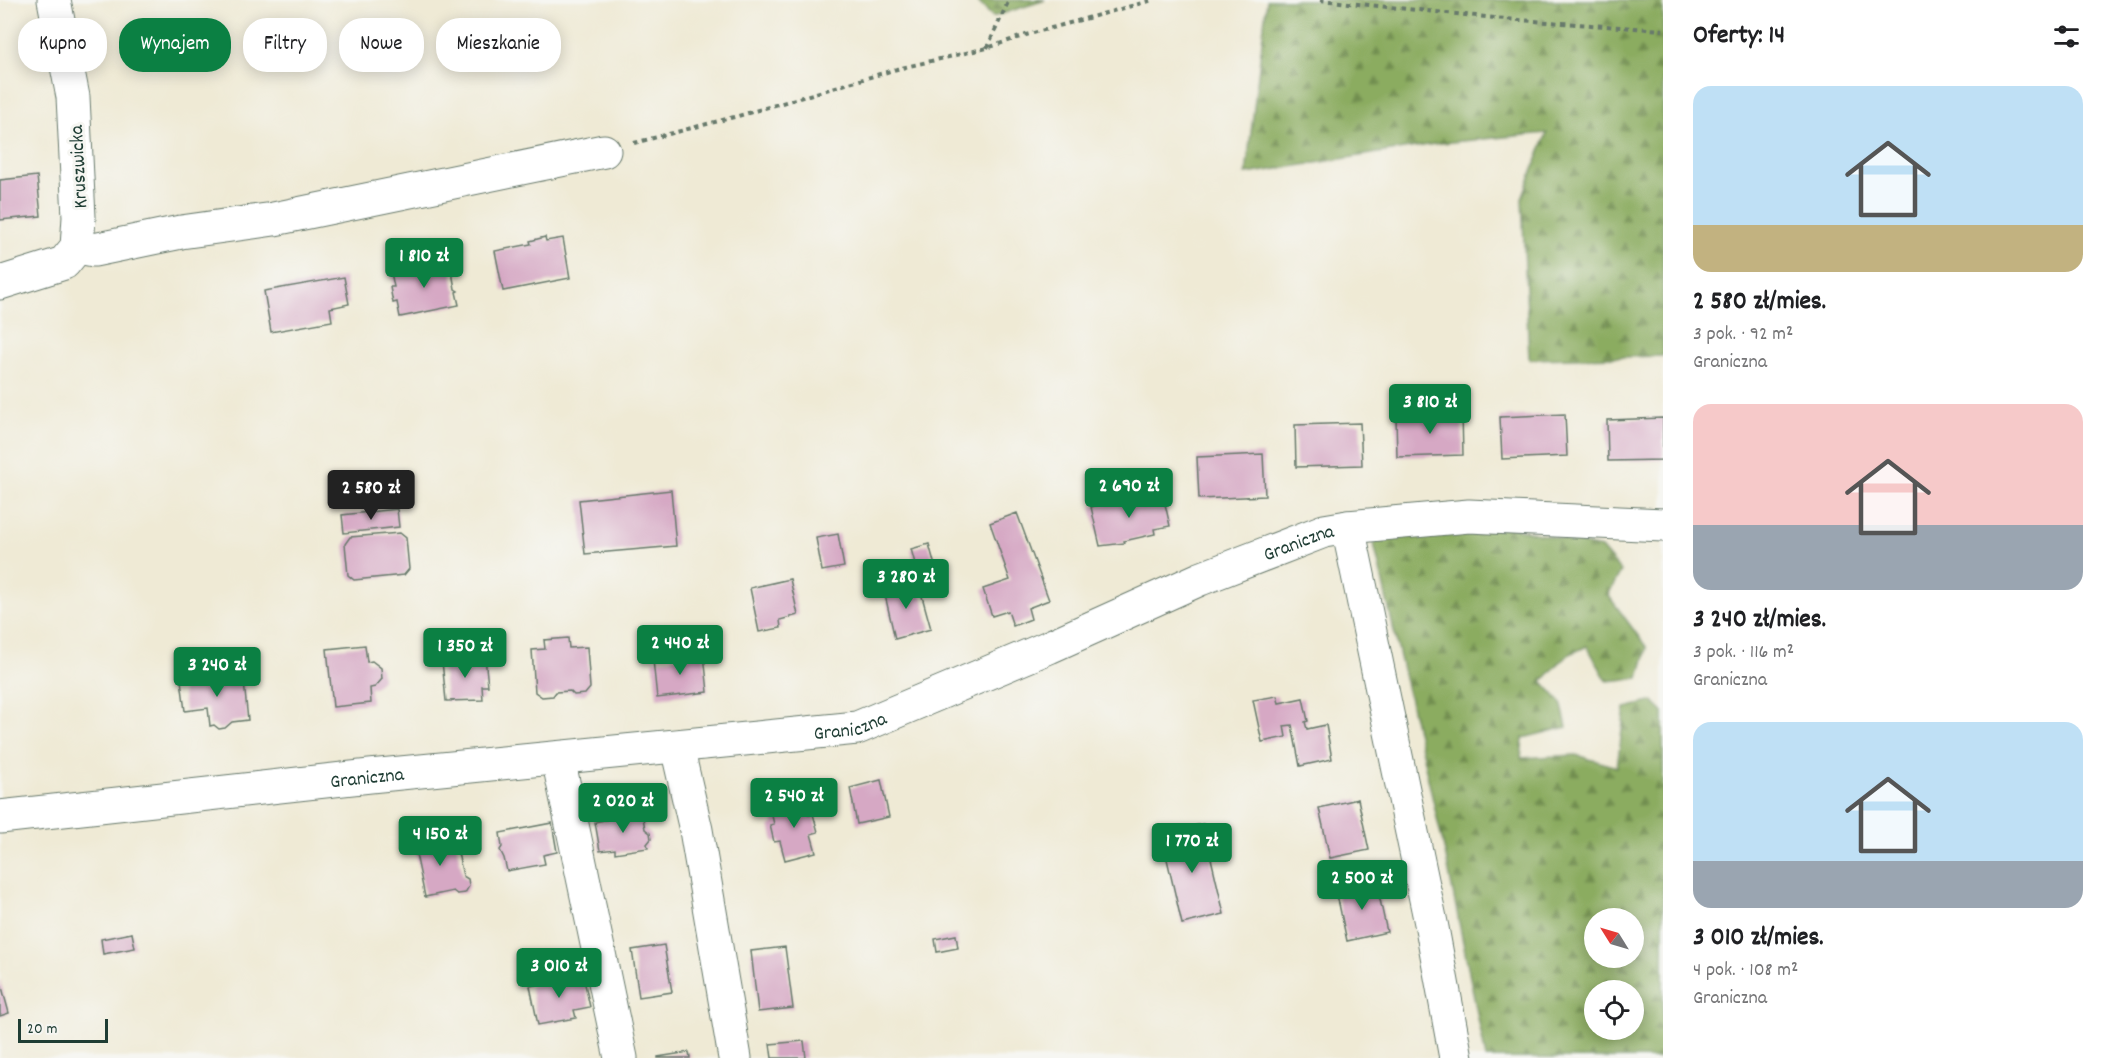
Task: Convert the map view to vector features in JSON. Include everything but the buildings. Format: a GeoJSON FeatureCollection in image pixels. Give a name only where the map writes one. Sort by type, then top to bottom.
{"type":"FeatureCollection","features":[{"type":"Feature","properties":{"kind":"street","name":"Kruszwicka"},"geometry":{"type":"LineString","coordinates":[[54,0],[73,97],[80,217],[77,247]]}},
{"type":"Feature","properties":{"kind":"street"},"geometry":{"type":"LineString","coordinates":[[0,283],[64,263],[77,247],[94,250],[181,232],[274,219],[604,151]]}},
{"type":"Feature","properties":{"kind":"street","name":"Graniczna"},"geometry":{"type":"LineString","coordinates":[[0,817],[370,776],[857,728],[1049,647],[1200,579],[1324,531],[1469,516],[1663,525]]}},
{"type":"Feature","properties":{"kind":"street"},"geometry":{"type":"LineString","coordinates":[[1348,527],[1432,927],[1456,1058]]}},
{"type":"Feature","properties":{"kind":"street"},"geometry":{"type":"LineString","coordinates":[[677,747],[696,830],[735,1058]]}},
{"type":"Feature","properties":{"kind":"street"},"geometry":{"type":"LineString","coordinates":[[558,758],[621,1058]]}},
{"type":"Feature","properties":{"kind":"path"},"geometry":{"type":"LineString","coordinates":[[987,48],[1010,0]]}},
{"type":"Feature","properties":{"kind":"path"},"geometry":{"type":"LineString","coordinates":[[604,151],[738,116],[897,69],[987,48],[1153,0]]}},
{"type":"Feature","properties":{"kind":"path"},"geometry":{"type":"LineString","coordinates":[[1320,0],[1505,19],[1663,30]]}},
{"type":"Feature","properties":{"kind":"green space"},"geometry":{"type":"Polygon","coordinates":[[[976,0],[1045,0],[993,17],[976,0]]]}},
{"type":"Feature","properties":{"kind":"green space"},"geometry":{"type":"Polygon","coordinates":[[[1267,0],[1663,0],[1663,356],[1529,359],[1522,198],[1547,133],[1441,143],[1246,174],[1267,0]]]}},
{"type":"Feature","properties":{"kind":"green space"},"geometry":{"type":"Polygon","coordinates":[[[1500,525],[1601,548],[1621,571],[1608,595],[1647,648],[1639,678],[1607,681],[1587,646],[1566,656],[1542,681],[1561,702],[1567,727],[1523,738],[1521,758],[1576,755],[1617,767],[1625,708],[1654,701],[1663,713],[1663,1058],[1486,1058],[1446,857],[1371,531],[1500,525]]]}}]}
